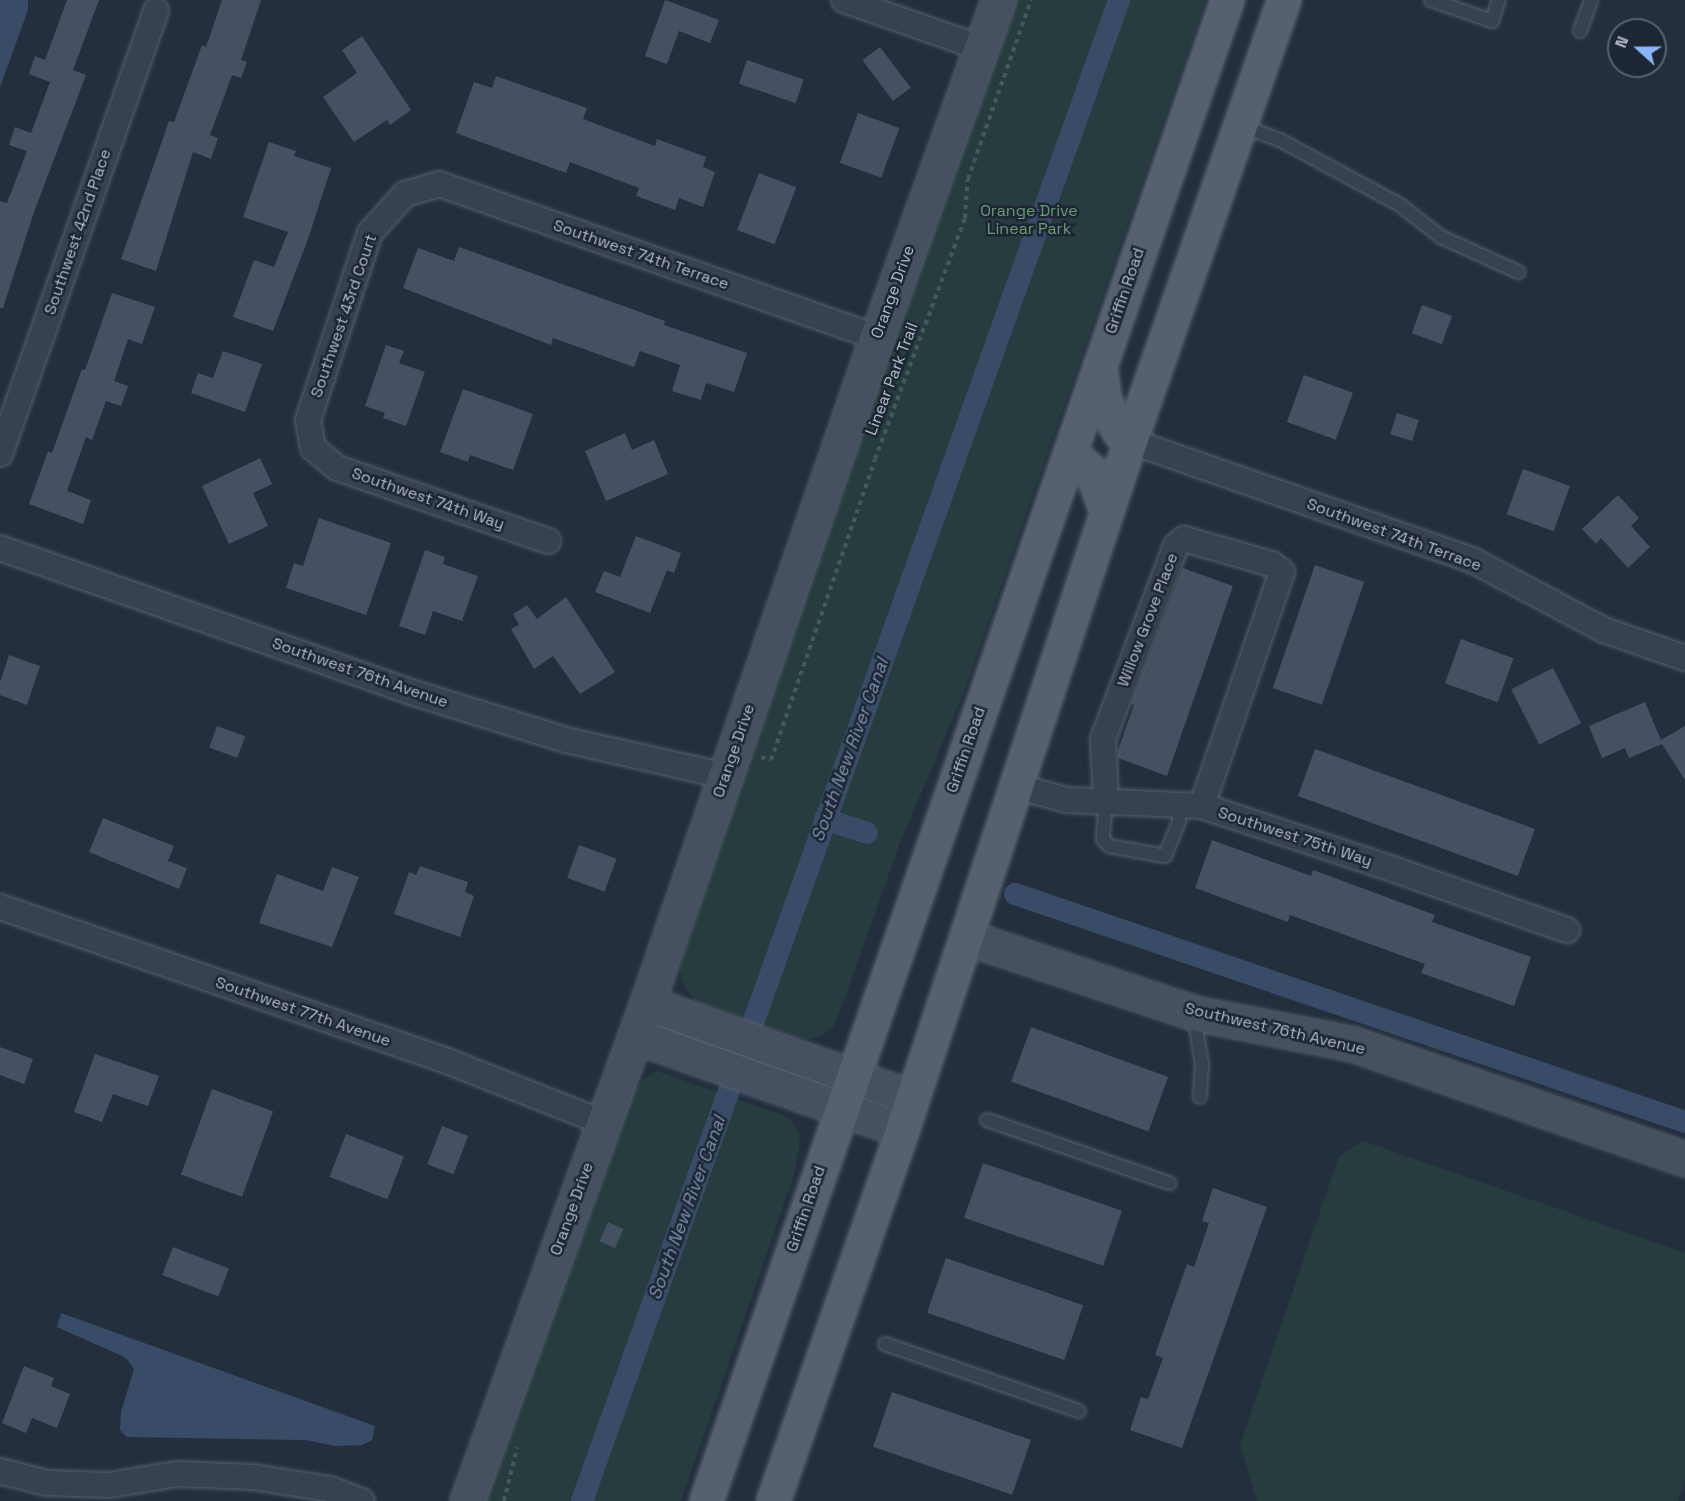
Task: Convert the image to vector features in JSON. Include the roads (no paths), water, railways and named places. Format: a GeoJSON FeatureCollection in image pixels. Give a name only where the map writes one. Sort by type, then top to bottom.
{"type":"FeatureCollection","features":[{"type":"Feature","properties":{"kind":"main road","name":"Griffin Road"},"geometry":{"type":"LineString","coordinates":[[705,1501],[1227,0]]}},
{"type":"Feature","properties":{"kind":"main road"},"geometry":{"type":"LineString","coordinates":[[773,1501],[913,1098],[1106,511],[1284,0]]}},
{"type":"Feature","properties":{"kind":"main road"},"geometry":{"type":"LineString","coordinates":[[1100,364],[1104,397],[1111,417],[1119,432],[1130,441]]}},
{"type":"Feature","properties":{"kind":"main road"},"geometry":{"type":"LineString","coordinates":[[1070,452],[1091,470],[1106,511]]}},
{"type":"Feature","properties":{"kind":"street"},"geometry":{"type":"LineString","coordinates":[[844,0],[981,48]]}},
{"type":"Feature","properties":{"kind":"street","name":"Orange Drive"},"geometry":{"type":"LineString","coordinates":[[466,1501],[647,1003],[877,337],[998,0]]}},
{"type":"Feature","properties":{"kind":"street","name":"Southwest 42nd Place"},"geometry":{"type":"LineString","coordinates":[[0,454],[156,11]]}},
{"type":"Feature","properties":{"kind":"street","name":"Southwest 74th Terrace"},"geometry":{"type":"LineString","coordinates":[[405,194],[439,184],[877,337]]}},
{"type":"Feature","properties":{"kind":"street","name":"Southwest 43rd Court"},"geometry":{"type":"LineString","coordinates":[[313,448],[308,420],[370,233],[405,194]]}},
{"type":"Feature","properties":{"kind":"street","name":"Southwest 74th Terrace"},"geometry":{"type":"LineString","coordinates":[[1130,441],[1474,561],[1604,630],[1685,658]]}},
{"type":"Feature","properties":{"kind":"street","name":"Southwest 74th Way"},"geometry":{"type":"LineString","coordinates":[[313,448],[337,468],[548,541]]}},
{"type":"Feature","properties":{"kind":"street","name":"Willow Grove Place"},"geometry":{"type":"LineString","coordinates":[[1106,801],[1103,739],[1176,546],[1184,539],[1272,564],[1282,572],[1191,807]]}},
{"type":"Feature","properties":{"kind":"street","name":"Southwest 76th Avenue"},"geometry":{"type":"LineString","coordinates":[[0,548],[456,705],[566,740],[726,776]]}},
{"type":"Feature","properties":{"kind":"street","name":"Southwest 75th Way"},"geometry":{"type":"LineString","coordinates":[[1015,786],[1067,800],[1191,807],[1401,872],[1567,930]]}},
{"type":"Feature","properties":{"kind":"street","name":"Southwest 77th Avenue"},"geometry":{"type":"LineString","coordinates":[[0,907],[447,1061],[604,1123]]}},
{"type":"Feature","properties":{"kind":"street","name":"Southwest 76th Avenue"},"geometry":{"type":"LineString","coordinates":[[966,937],[1194,1013],[1353,1044],[1685,1159]]}},
{"type":"Feature","properties":{"kind":"street"},"geometry":{"type":"LineString","coordinates":[[647,1003],[913,1098]]}},
{"type":"Feature","properties":{"kind":"street"},"geometry":{"type":"LineString","coordinates":[[635,1036],[902,1130]]}},
{"type":"Feature","properties":{"kind":"street"},"geometry":{"type":"LineString","coordinates":[[0,1471],[47,1483],[109,1485],[178,1474],[253,1477],[330,1489],[363,1501]]}},
{"type":"Feature","properties":{"kind":"lane"},"geometry":{"type":"LineString","coordinates":[[1431,0],[1492,21],[1499,0]]}},
{"type":"Feature","properties":{"kind":"lane"},"geometry":{"type":"LineString","coordinates":[[1580,31],[1591,0]]}},
{"type":"Feature","properties":{"kind":"lane"},"geometry":{"type":"LineString","coordinates":[[1240,125],[1280,140],[1400,205],[1441,237],[1518,272]]}},
{"type":"Feature","properties":{"kind":"lane"},"geometry":{"type":"LineString","coordinates":[[1106,801],[1102,839],[1109,846],[1165,856],[1170,850],[1179,822],[1191,807]]}},
{"type":"Feature","properties":{"kind":"lane"},"geometry":{"type":"LineString","coordinates":[[1194,1013],[1202,1065],[1200,1097]]}},
{"type":"Feature","properties":{"kind":"lane"},"geometry":{"type":"LineString","coordinates":[[987,1120],[1169,1183]]}},
{"type":"Feature","properties":{"kind":"lane"},"geometry":{"type":"LineString","coordinates":[[885,1344],[1079,1411]]}},
{"type":"Feature","properties":{"kind":"water"},"geometry":{"type":"Polygon","coordinates":[[[0,0],[28,0],[28,10],[0,87],[0,0]]]}},
{"type":"Feature","properties":{"kind":"water"},"geometry":{"type":"Polygon","coordinates":[[[61,1313],[375,1426],[372,1440],[362,1445],[336,1446],[305,1440],[127,1437],[120,1430],[121,1412],[134,1369],[127,1359],[120,1355],[57,1327],[61,1313]]]}},
{"type":"Feature","properties":{"kind":"waterway","name":"South New River Canal"},"geometry":{"type":"LineString","coordinates":[[582,1501],[1119,0]]}},
{"type":"Feature","properties":{"kind":"waterway"},"geometry":{"type":"LineString","coordinates":[[825,819],[867,833]]}},
{"type":"Feature","properties":{"kind":"waterway"},"geometry":{"type":"LineString","coordinates":[[1015,894],[1685,1122]]}},
{"type":"Feature","properties":{"kind":"park label","name":"Orange Drive Linear Park"},"geometry":{"type":"Point","coordinates":[1029,220]}}]}
